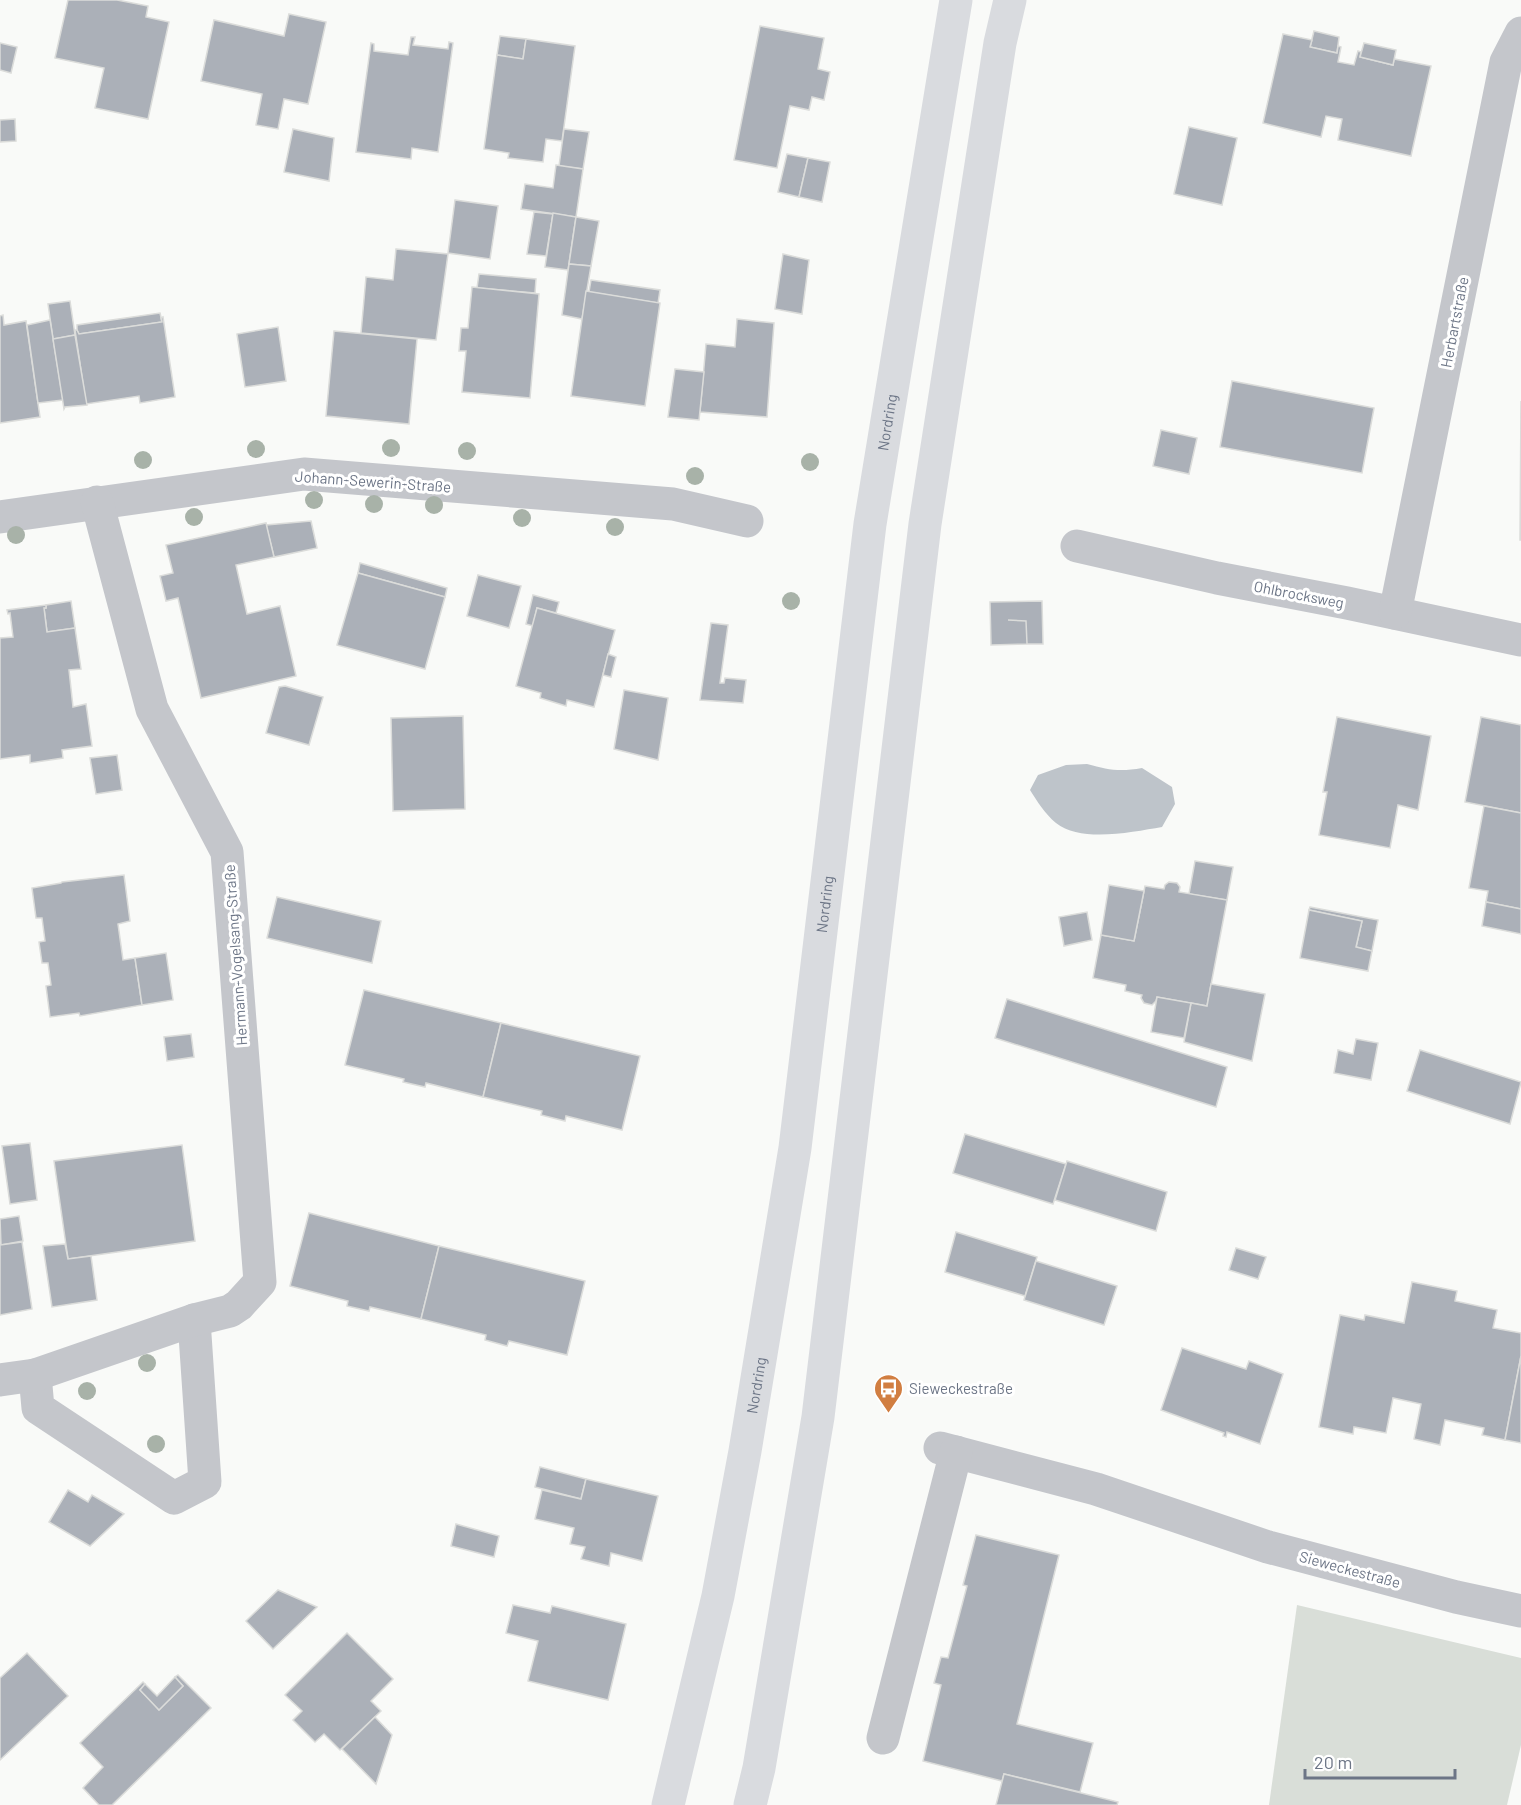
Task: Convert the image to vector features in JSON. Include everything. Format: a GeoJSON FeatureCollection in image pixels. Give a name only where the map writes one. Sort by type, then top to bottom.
{"type":"FeatureCollection","features":[{"type":"Feature","properties":{"kind":"main road","name":"Nordring"},"geometry":{"type":"LineString","coordinates":[[668,1805],[718,1596],[745,1451],[795,1148],[870,525],[956,0]]}},
{"type":"Feature","properties":{"kind":"main road"},"geometry":{"type":"LineString","coordinates":[[750,1805],[759,1768],[818,1417],[925,524],[1000,43],[1010,0]]}},
{"type":"Feature","properties":{"kind":"street","name":"Herbartstraße"},"geometry":{"type":"LineString","coordinates":[[1395,613],[1506,62],[1521,33]]}},
{"type":"Feature","properties":{"kind":"street","name":"Johann-Sewerin-Straße"},"geometry":{"type":"LineString","coordinates":[[0,517],[303,474],[673,504],[747,521]]}},
{"type":"Feature","properties":{"kind":"street","name":"Hermann-Vogelsang-Straße"},"geometry":{"type":"LineString","coordinates":[[0,1380],[35,1376],[194,1320],[230,1311],[239,1305],[260,1282],[227,852],[152,709],[97,502]]}},
{"type":"Feature","properties":{"kind":"street","name":"Ohlbrocksweg"},"geometry":{"type":"LineString","coordinates":[[1077,546],[1217,578],[1521,640]]}},
{"type":"Feature","properties":{"kind":"street"},"geometry":{"type":"LineString","coordinates":[[35,1376],[38,1408],[174,1498],[206,1482],[194,1320]]}},
{"type":"Feature","properties":{"kind":"street","name":"Sieweckestraße"},"geometry":{"type":"LineString","coordinates":[[883,1738],[948,1450],[1096,1489],[1268,1547],[1456,1597],[1521,1611]]}},
{"type":"Feature","properties":{"kind":"shaded area"},"geometry":{"type":"Polygon","coordinates":[[[1087,764],[1114,770],[1142,768],[1172,787],[1175,804],[1162,827],[1122,833],[1093,834],[1079,833],[1056,823],[1045,812],[1030,790],[1038,775],[1066,765],[1087,764]]]}},
{"type":"Feature","properties":{"kind":"shaded area"},"geometry":{"type":"Polygon","coordinates":[[[1297,1605],[1521,1658],[1521,1745],[1507,1805],[1269,1805],[1297,1605]]]}},
{"type":"Feature","properties":{"kind":"building"},"geometry":{"type":"Polygon","coordinates":[[[68,0],[117,0],[148,6],[146,17],[169,22],[148,119],[95,108],[104,68],[55,58],[68,0]]]}},
{"type":"Feature","properties":{"kind":"building"},"geometry":{"type":"Polygon","coordinates":[[[289,14],[326,22],[308,104],[284,99],[278,129],[256,125],[262,94],[201,81],[214,20],[284,36],[289,14]]]}},
{"type":"Feature","properties":{"kind":"building"},"geometry":{"type":"Polygon","coordinates":[[[760,26],[824,38],[818,69],[830,72],[824,100],[812,97],[809,110],[790,106],[777,168],[734,160],[760,26]]]}},
{"type":"Feature","properties":{"kind":"building"},"geometry":{"type":"Polygon","coordinates":[[[1314,31],[1339,37],[1337,53],[1310,47],[1314,31]]]}},
{"type":"Feature","properties":{"kind":"building"},"geometry":{"type":"Polygon","coordinates":[[[1283,34],[1312,40],[1310,47],[1337,53],[1338,46],[1341,47],[1338,62],[1354,65],[1358,51],[1361,52],[1360,57],[1393,65],[1394,59],[1431,66],[1411,156],[1338,140],[1342,119],[1326,116],[1321,137],[1263,123],[1283,34]]]}},
{"type":"Feature","properties":{"kind":"building"},"geometry":{"type":"Polygon","coordinates":[[[500,36],[526,39],[523,59],[497,55],[500,36]]]}},
{"type":"Feature","properties":{"kind":"building"},"geometry":{"type":"Polygon","coordinates":[[[411,37],[415,37],[413,45],[448,49],[449,42],[453,43],[438,152],[412,148],[411,159],[356,152],[371,43],[374,44],[374,51],[408,55],[411,37]]]}},
{"type":"Feature","properties":{"kind":"building"},"geometry":{"type":"Polygon","coordinates":[[[526,39],[575,46],[562,141],[546,139],[543,162],[508,158],[509,153],[484,149],[497,55],[523,59],[526,39]]]}},
{"type":"Feature","properties":{"kind":"building"},"geometry":{"type":"Polygon","coordinates":[[[0,43],[17,47],[11,73],[0,70],[0,43]]]}},
{"type":"Feature","properties":{"kind":"building"},"geometry":{"type":"Polygon","coordinates":[[[1364,43],[1396,50],[1393,65],[1360,57],[1364,43]]]}},
{"type":"Feature","properties":{"kind":"building"},"geometry":{"type":"Polygon","coordinates":[[[15,119],[16,141],[0,142],[0,120],[15,119]]]}},
{"type":"Feature","properties":{"kind":"building"},"geometry":{"type":"Polygon","coordinates":[[[1189,127],[1237,138],[1222,205],[1174,194],[1189,127]]]}},
{"type":"Feature","properties":{"kind":"building"},"geometry":{"type":"Polygon","coordinates":[[[293,129],[334,138],[329,181],[284,172],[293,129]]]}},
{"type":"Feature","properties":{"kind":"building"},"geometry":{"type":"Polygon","coordinates":[[[564,129],[589,132],[583,169],[559,166],[564,129]]]}},
{"type":"Feature","properties":{"kind":"building"},"geometry":{"type":"Polygon","coordinates":[[[787,154],[808,158],[799,197],[778,192],[787,154]]]}},
{"type":"Feature","properties":{"kind":"building"},"geometry":{"type":"Polygon","coordinates":[[[808,158],[830,162],[822,202],[799,197],[808,158]]]}},
{"type":"Feature","properties":{"kind":"building"},"geometry":{"type":"Polygon","coordinates":[[[556,165],[583,169],[576,217],[521,209],[525,184],[553,188],[556,165]]]}},
{"type":"Feature","properties":{"kind":"building"},"geometry":{"type":"Polygon","coordinates":[[[455,200],[498,206],[490,259],[448,253],[455,200]]]}},
{"type":"Feature","properties":{"kind":"building"},"geometry":{"type":"Polygon","coordinates":[[[534,212],[553,214],[546,256],[527,254],[534,212]]]}},
{"type":"Feature","properties":{"kind":"building"},"geometry":{"type":"Polygon","coordinates":[[[553,213],[576,217],[568,270],[545,267],[553,213]]]}},
{"type":"Feature","properties":{"kind":"building"},"geometry":{"type":"Polygon","coordinates":[[[576,217],[599,221],[591,266],[569,264],[576,217]]]}},
{"type":"Feature","properties":{"kind":"building"},"geometry":{"type":"Polygon","coordinates":[[[396,249],[448,254],[436,340],[361,333],[366,277],[393,280],[396,249]]]}},
{"type":"Feature","properties":{"kind":"building"},"geometry":{"type":"Polygon","coordinates":[[[783,254],[809,260],[802,314],[775,309],[783,254]]]}},
{"type":"Feature","properties":{"kind":"building"},"geometry":{"type":"Polygon","coordinates":[[[569,264],[591,266],[582,319],[562,315],[569,264]]]}},
{"type":"Feature","properties":{"kind":"building"},"geometry":{"type":"Polygon","coordinates":[[[479,274],[536,279],[535,293],[477,288],[479,274]]]}},
{"type":"Feature","properties":{"kind":"building"},"geometry":{"type":"Polygon","coordinates":[[[591,280],[660,290],[658,303],[589,292],[591,280]]]}},
{"type":"Feature","properties":{"kind":"building"},"geometry":{"type":"Polygon","coordinates":[[[472,287],[539,294],[530,398],[462,392],[466,351],[459,351],[461,328],[468,328],[472,287]]]}},
{"type":"Feature","properties":{"kind":"building"},"geometry":{"type":"Polygon","coordinates":[[[586,291],[660,303],[645,406],[571,396],[586,291]]]}},
{"type":"Feature","properties":{"kind":"building"},"geometry":{"type":"Polygon","coordinates":[[[70,301],[75,335],[53,339],[48,304],[70,301]]]}},
{"type":"Feature","properties":{"kind":"building"},"geometry":{"type":"Polygon","coordinates":[[[160,313],[162,322],[79,334],[77,330],[77,325],[160,313]]]}},
{"type":"Feature","properties":{"kind":"building"},"geometry":{"type":"Polygon","coordinates":[[[3,315],[4,325],[26,321],[40,417],[0,423],[0,316],[3,315]]]}},
{"type":"Feature","properties":{"kind":"building"},"geometry":{"type":"Polygon","coordinates":[[[163,317],[175,397],[140,403],[139,396],[86,404],[75,330],[79,334],[162,322],[163,317]]]}},
{"type":"Feature","properties":{"kind":"building"},"geometry":{"type":"Polygon","coordinates":[[[737,319],[774,323],[767,417],[700,412],[706,344],[735,347],[737,319]]]}},
{"type":"Feature","properties":{"kind":"building"},"geometry":{"type":"Polygon","coordinates":[[[50,320],[63,400],[38,403],[27,325],[50,320]]]}},
{"type":"Feature","properties":{"kind":"building"},"geometry":{"type":"Polygon","coordinates":[[[278,327],[286,381],[245,387],[237,334],[278,327]]]}},
{"type":"Feature","properties":{"kind":"building"},"geometry":{"type":"Polygon","coordinates":[[[334,331],[417,339],[409,424],[326,416],[334,331]]]}},
{"type":"Feature","properties":{"kind":"building"},"geometry":{"type":"Polygon","coordinates":[[[75,335],[87,405],[64,409],[53,339],[75,335]]]}},
{"type":"Feature","properties":{"kind":"building"},"geometry":{"type":"Polygon","coordinates":[[[675,369],[704,372],[699,420],[668,417],[675,369]]]}},
{"type":"Feature","properties":{"kind":"building"},"geometry":{"type":"Polygon","coordinates":[[[1232,381],[1374,408],[1362,473],[1220,447],[1232,381]]]}},
{"type":"Feature","properties":{"kind":"building"},"geometry":{"type":"Polygon","coordinates":[[[1521,401],[1521,540],[1520,540],[1521,401]]]}},
{"type":"Feature","properties":{"kind":"building"},"geometry":{"type":"Polygon","coordinates":[[[1161,430],[1197,438],[1189,474],[1153,466],[1161,430]]]}},
{"type":"Feature","properties":{"kind":"building"},"geometry":{"type":"Polygon","coordinates":[[[311,521],[317,548],[274,557],[266,525],[311,521]]]}},
{"type":"Feature","properties":{"kind":"building"},"geometry":{"type":"Polygon","coordinates":[[[266,523],[274,557],[236,565],[247,614],[280,606],[296,676],[201,698],[178,598],[166,601],[160,576],[173,573],[166,545],[266,523]]]}},
{"type":"Feature","properties":{"kind":"building"},"geometry":{"type":"Polygon","coordinates":[[[360,563],[447,588],[445,597],[358,573],[360,563]]]}},
{"type":"Feature","properties":{"kind":"building"},"geometry":{"type":"Polygon","coordinates":[[[358,573],[445,597],[425,669],[337,645],[358,573]]]}},
{"type":"Feature","properties":{"kind":"building"},"geometry":{"type":"Polygon","coordinates":[[[478,575],[521,586],[509,628],[467,616],[478,575]]]}},
{"type":"Feature","properties":{"kind":"building"},"geometry":{"type":"Polygon","coordinates":[[[533,595],[559,602],[556,613],[537,608],[533,626],[526,624],[533,595]]]}},
{"type":"Feature","properties":{"kind":"building"},"geometry":{"type":"Polygon","coordinates":[[[71,601],[75,628],[47,632],[44,608],[46,605],[71,601]]]}},
{"type":"Feature","properties":{"kind":"building"},"geometry":{"type":"Polygon","coordinates":[[[1042,601],[1043,644],[991,645],[990,602],[1042,601]]]}},
{"type":"Feature","properties":{"kind":"building"},"geometry":{"type":"Polygon","coordinates":[[[46,605],[44,608],[47,632],[75,628],[81,669],[69,670],[73,707],[86,704],[92,746],[62,750],[63,758],[30,763],[30,755],[0,759],[0,638],[13,637],[10,613],[8,614],[7,610],[46,605]]]}},
{"type":"Feature","properties":{"kind":"building"},"geometry":{"type":"Polygon","coordinates":[[[537,608],[615,630],[594,707],[567,700],[566,706],[540,698],[541,693],[516,686],[537,608]]]}},
{"type":"Feature","properties":{"kind":"building"},"geometry":{"type":"Polygon","coordinates":[[[711,623],[728,625],[720,683],[724,683],[725,678],[746,680],[743,703],[700,700],[711,623]]]}},
{"type":"Feature","properties":{"kind":"building"},"geometry":{"type":"Polygon","coordinates":[[[608,654],[616,657],[611,677],[603,675],[608,654]]]}},
{"type":"Feature","properties":{"kind":"building"},"geometry":{"type":"Polygon","coordinates":[[[285,686],[323,697],[309,745],[266,733],[279,687],[285,686]]]}},
{"type":"Feature","properties":{"kind":"building"},"geometry":{"type":"Polygon","coordinates":[[[624,690],[668,698],[658,760],[614,749],[624,690]]]}},
{"type":"Feature","properties":{"kind":"building"},"geometry":{"type":"Polygon","coordinates":[[[463,716],[465,809],[393,811],[391,718],[463,716]]]}},
{"type":"Feature","properties":{"kind":"building"},"geometry":{"type":"Polygon","coordinates":[[[1337,717],[1431,736],[1418,810],[1398,805],[1390,848],[1319,835],[1327,792],[1323,792],[1337,717]]]}},
{"type":"Feature","properties":{"kind":"building"},"geometry":{"type":"Polygon","coordinates":[[[1481,717],[1521,725],[1521,813],[1465,802],[1481,717]]]}},
{"type":"Feature","properties":{"kind":"building"},"geometry":{"type":"Polygon","coordinates":[[[117,755],[122,790],[96,794],[90,758],[117,755]]]}},
{"type":"Feature","properties":{"kind":"building"},"geometry":{"type":"Polygon","coordinates":[[[1484,806],[1521,813],[1521,909],[1486,902],[1488,891],[1469,888],[1484,806]]]}},
{"type":"Feature","properties":{"kind":"building"},"geometry":{"type":"Polygon","coordinates":[[[1195,861],[1233,867],[1227,900],[1189,894],[1195,861]]]}},
{"type":"Feature","properties":{"kind":"building"},"geometry":{"type":"Polygon","coordinates":[[[124,875],[130,921],[118,924],[123,960],[135,958],[142,1005],[80,1016],[79,1013],[50,1017],[46,986],[51,985],[48,963],[42,963],[39,942],[45,941],[42,918],[36,918],[32,888],[124,875]]]}},
{"type":"Feature","properties":{"kind":"building"},"geometry":{"type":"Polygon","coordinates":[[[1169,882],[1177,883],[1180,887],[1179,892],[1227,900],[1207,1006],[1157,997],[1152,1005],[1144,1003],[1142,995],[1125,991],[1126,985],[1093,978],[1101,935],[1134,941],[1145,886],[1164,889],[1169,882]]]}},
{"type":"Feature","properties":{"kind":"building"},"geometry":{"type":"Polygon","coordinates":[[[1109,885],[1144,891],[1134,941],[1101,935],[1109,885]]]}},
{"type":"Feature","properties":{"kind":"building"},"geometry":{"type":"Polygon","coordinates":[[[277,897],[381,921],[372,963],[267,938],[277,897]]]}},
{"type":"Feature","properties":{"kind":"building"},"geometry":{"type":"Polygon","coordinates":[[[1486,902],[1521,909],[1521,934],[1482,926],[1486,902]]]}},
{"type":"Feature","properties":{"kind":"building"},"geometry":{"type":"Polygon","coordinates":[[[1310,907],[1378,920],[1372,951],[1356,947],[1362,921],[1309,910],[1310,907]]]}},
{"type":"Feature","properties":{"kind":"building"},"geometry":{"type":"Polygon","coordinates":[[[1309,910],[1362,921],[1356,947],[1372,951],[1368,971],[1300,958],[1309,910]]]}},
{"type":"Feature","properties":{"kind":"building"},"geometry":{"type":"Polygon","coordinates":[[[1087,912],[1092,940],[1064,946],[1059,917],[1087,912]]]}},
{"type":"Feature","properties":{"kind":"building"},"geometry":{"type":"Polygon","coordinates":[[[166,953],[173,1000],[142,1005],[135,958],[166,953]]]}},
{"type":"Feature","properties":{"kind":"building"},"geometry":{"type":"Polygon","coordinates":[[[1211,984],[1265,994],[1252,1061],[1184,1042],[1191,1003],[1207,1006],[1211,984]]]}},
{"type":"Feature","properties":{"kind":"building"},"geometry":{"type":"Polygon","coordinates":[[[364,990],[501,1023],[483,1097],[426,1083],[425,1087],[403,1082],[404,1079],[345,1065],[364,990]]]}},
{"type":"Feature","properties":{"kind":"building"},"geometry":{"type":"Polygon","coordinates":[[[1157,997],[1191,1003],[1184,1038],[1151,1032],[1157,997]]]}},
{"type":"Feature","properties":{"kind":"building"},"geometry":{"type":"Polygon","coordinates":[[[1007,999],[1227,1067],[1216,1107],[995,1038],[1007,999]]]}},
{"type":"Feature","properties":{"kind":"building"},"geometry":{"type":"Polygon","coordinates":[[[501,1023],[640,1056],[622,1130],[566,1116],[565,1121],[541,1115],[542,1111],[483,1097],[501,1023]]]}},
{"type":"Feature","properties":{"kind":"building"},"geometry":{"type":"Polygon","coordinates":[[[191,1034],[194,1057],[167,1061],[164,1037],[191,1034]]]}},
{"type":"Feature","properties":{"kind":"building"},"geometry":{"type":"Polygon","coordinates":[[[1356,1039],[1378,1043],[1371,1080],[1334,1073],[1338,1050],[1353,1054],[1356,1039]]]}},
{"type":"Feature","properties":{"kind":"building"},"geometry":{"type":"Polygon","coordinates":[[[1420,1050],[1521,1082],[1510,1124],[1407,1091],[1420,1050]]]}},
{"type":"Feature","properties":{"kind":"building"},"geometry":{"type":"Polygon","coordinates":[[[965,1134],[1066,1164],[1053,1204],[953,1173],[965,1134]]]}},
{"type":"Feature","properties":{"kind":"building"},"geometry":{"type":"Polygon","coordinates":[[[30,1143],[37,1200],[10,1204],[2,1146],[30,1143]]]}},
{"type":"Feature","properties":{"kind":"building"},"geometry":{"type":"Polygon","coordinates":[[[182,1145],[195,1241],[68,1259],[54,1161],[182,1145]]]}},
{"type":"Feature","properties":{"kind":"building"},"geometry":{"type":"Polygon","coordinates":[[[1067,1161],[1167,1192],[1156,1231],[1055,1200],[1067,1161]]]}},
{"type":"Feature","properties":{"kind":"building"},"geometry":{"type":"Polygon","coordinates":[[[309,1213],[439,1246],[421,1319],[370,1307],[369,1311],[347,1306],[348,1301],[290,1286],[309,1213]]]}},
{"type":"Feature","properties":{"kind":"building"},"geometry":{"type":"Polygon","coordinates":[[[19,1216],[23,1241],[1,1245],[0,1219],[19,1216]]]}},
{"type":"Feature","properties":{"kind":"building"},"geometry":{"type":"Polygon","coordinates":[[[956,1232],[1037,1257],[1025,1296],[945,1272],[956,1232]]]}},
{"type":"Feature","properties":{"kind":"building"},"geometry":{"type":"Polygon","coordinates":[[[22,1242],[32,1309],[0,1315],[0,1245],[22,1242]]]}},
{"type":"Feature","properties":{"kind":"building"},"geometry":{"type":"Polygon","coordinates":[[[65,1244],[68,1259],[91,1256],[97,1300],[52,1307],[43,1246],[65,1244]]]}},
{"type":"Feature","properties":{"kind":"building"},"geometry":{"type":"Polygon","coordinates":[[[439,1246],[585,1281],[567,1355],[509,1341],[507,1346],[485,1340],[486,1335],[421,1319],[439,1246]]]}},
{"type":"Feature","properties":{"kind":"building"},"geometry":{"type":"Polygon","coordinates":[[[1236,1248],[1266,1257],[1258,1279],[1229,1270],[1236,1248]]]}},
{"type":"Feature","properties":{"kind":"building"},"geometry":{"type":"Polygon","coordinates":[[[1036,1261],[1117,1286],[1104,1325],[1024,1300],[1036,1261]]]}},
{"type":"Feature","properties":{"kind":"building"},"geometry":{"type":"Polygon","coordinates":[[[1412,1282],[1457,1291],[1455,1301],[1497,1310],[1493,1328],[1521,1333],[1521,1356],[1505,1440],[1482,1435],[1484,1428],[1445,1420],[1440,1445],[1414,1439],[1421,1404],[1393,1398],[1386,1433],[1354,1427],[1353,1434],[1319,1427],[1340,1315],[1364,1320],[1365,1315],[1404,1323],[1412,1282]]]}},
{"type":"Feature","properties":{"kind":"building"},"geometry":{"type":"Polygon","coordinates":[[[1182,1348],[1246,1369],[1249,1361],[1283,1374],[1260,1444],[1227,1432],[1226,1437],[1223,1436],[1224,1433],[1161,1410],[1182,1348]]]}},
{"type":"Feature","properties":{"kind":"building"},"geometry":{"type":"Polygon","coordinates":[[[1521,1356],[1521,1443],[1505,1440],[1521,1356]]]}},
{"type":"Feature","properties":{"kind":"building"},"geometry":{"type":"Polygon","coordinates":[[[540,1467],[586,1479],[581,1499],[535,1487],[540,1467]]]}},
{"type":"Feature","properties":{"kind":"building"},"geometry":{"type":"Polygon","coordinates":[[[586,1479],[658,1496],[642,1561],[611,1553],[609,1566],[581,1559],[585,1547],[570,1544],[574,1528],[535,1519],[542,1490],[581,1499],[586,1479]]]}},
{"type":"Feature","properties":{"kind":"building"},"geometry":{"type":"Polygon","coordinates":[[[68,1490],[88,1502],[92,1495],[124,1514],[90,1546],[49,1522],[68,1490]]]}},
{"type":"Feature","properties":{"kind":"building"},"geometry":{"type":"Polygon","coordinates":[[[456,1524],[499,1536],[494,1557],[451,1546],[456,1524]]]}},
{"type":"Feature","properties":{"kind":"building"},"geometry":{"type":"Polygon","coordinates":[[[976,1535],[1059,1555],[1017,1724],[1093,1743],[1080,1792],[1004,1774],[1002,1781],[923,1761],[941,1685],[934,1683],[941,1657],[948,1658],[967,1586],[963,1585],[976,1535]]]}},
{"type":"Feature","properties":{"kind":"building"},"geometry":{"type":"Polygon","coordinates":[[[278,1590],[317,1607],[273,1649],[246,1621],[278,1590]]]}},
{"type":"Feature","properties":{"kind":"building"},"geometry":{"type":"Polygon","coordinates":[[[513,1605],[550,1613],[552,1606],[626,1624],[608,1700],[528,1681],[538,1641],[506,1633],[513,1605]]]}},
{"type":"Feature","properties":{"kind":"building"},"geometry":{"type":"Polygon","coordinates":[[[347,1633],[393,1679],[371,1701],[381,1711],[340,1750],[324,1734],[315,1742],[293,1720],[302,1711],[285,1695],[347,1633]]]}},
{"type":"Feature","properties":{"kind":"building"},"geometry":{"type":"Polygon","coordinates":[[[27,1653],[68,1696],[0,1760],[0,1678],[27,1653]]]}},
{"type":"Feature","properties":{"kind":"building"},"geometry":{"type":"Polygon","coordinates":[[[178,1675],[211,1708],[112,1805],[99,1805],[83,1788],[103,1767],[80,1743],[143,1682],[145,1684],[140,1690],[159,1710],[183,1686],[175,1677],[178,1675]]]}},
{"type":"Feature","properties":{"kind":"building"},"geometry":{"type":"Polygon","coordinates":[[[175,1677],[183,1686],[159,1710],[140,1690],[145,1684],[157,1696],[175,1677]]]}},
{"type":"Feature","properties":{"kind":"building"},"geometry":{"type":"Polygon","coordinates":[[[375,1717],[392,1735],[376,1784],[342,1749],[375,1717]]]}},
{"type":"Feature","properties":{"kind":"building"},"geometry":{"type":"Polygon","coordinates":[[[1004,1774],[1118,1802],[1117,1805],[996,1805],[1004,1774]]]}},
{"type":"Feature","properties":{"kind":"place","name":"Sieweckestraße"},"geometry":{"type":"Point","coordinates":[888,1414]}}]}
